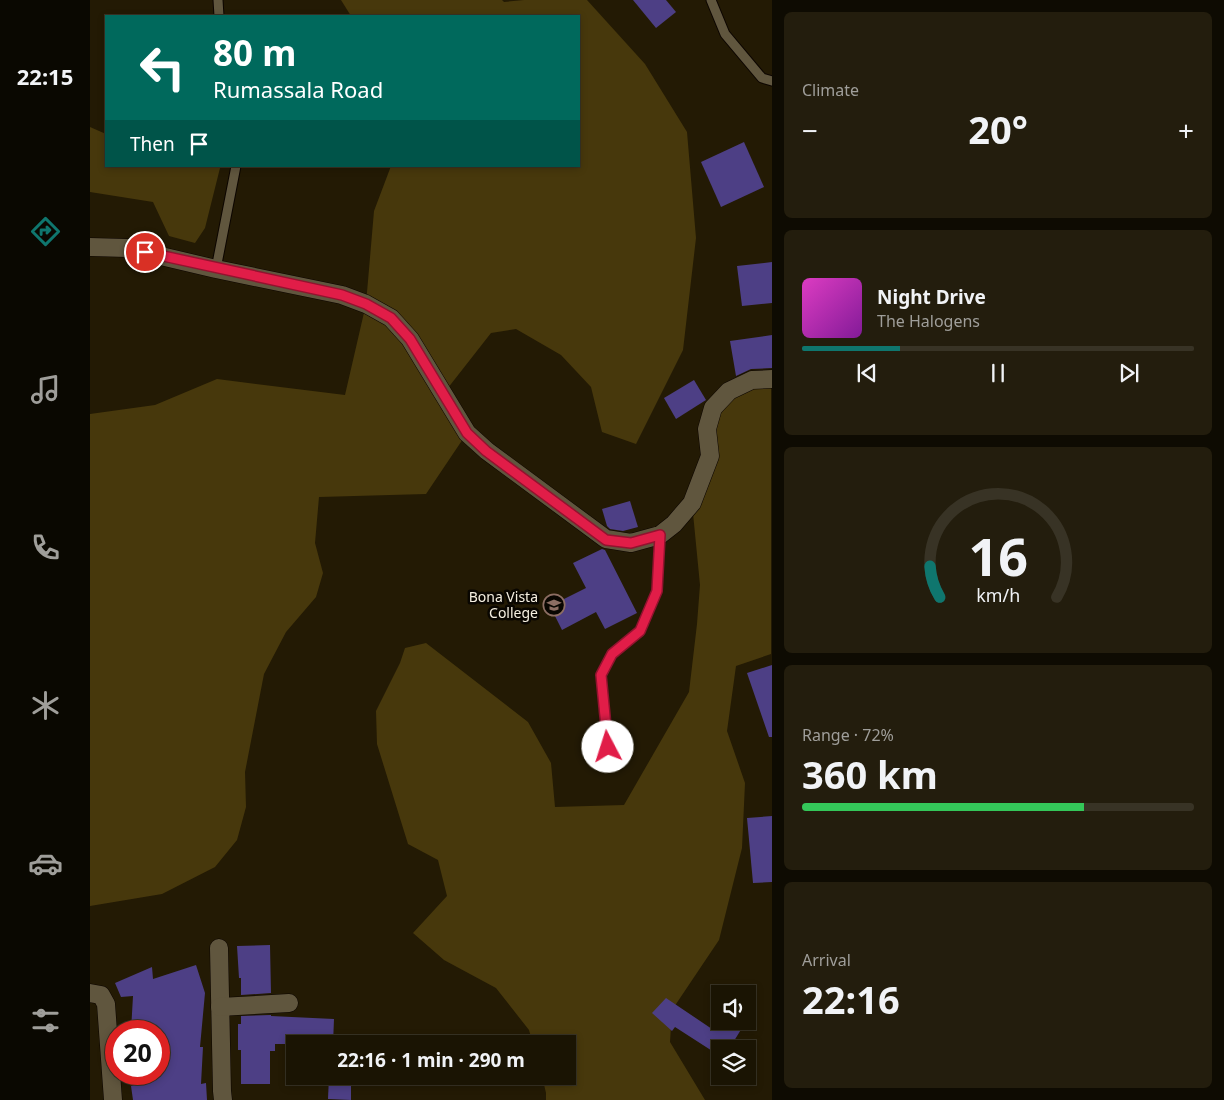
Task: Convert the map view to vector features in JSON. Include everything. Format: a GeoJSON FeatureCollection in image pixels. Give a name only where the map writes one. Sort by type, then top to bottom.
{"type":"FeatureCollection","features":[{"type":"Feature","properties":{"kind":"street"},"geometry":{"type":"LineString","coordinates":[[90,247],[128,248],[216,269],[342,295],[366,304],[391,318],[410,339],[467,433],[486,451],[606,540],[631,543],[660,535],[674,524],[692,503],[710,456],[707,429],[713,408],[729,391],[752,380],[772,379]]}},
{"type":"Feature","properties":{"kind":"street"},"geometry":{"type":"LineString","coordinates":[[220,948],[223,1100]]}},
{"type":"Feature","properties":{"kind":"street"},"geometry":{"type":"LineString","coordinates":[[90,993],[102,994],[106,1004],[113,1100]]}},
{"type":"Feature","properties":{"kind":"street"},"geometry":{"type":"LineString","coordinates":[[220,1007],[288,1003]]}},
{"type":"Feature","properties":{"kind":"lane"},"geometry":{"type":"LineString","coordinates":[[218,0],[219,15]]}},
{"type":"Feature","properties":{"kind":"lane"},"geometry":{"type":"LineString","coordinates":[[710,0],[725,34],[762,78],[772,81]]}},
{"type":"Feature","properties":{"kind":"lane"},"geometry":{"type":"LineString","coordinates":[[216,269],[236,167]]}},
{"type":"Feature","properties":{"kind":"lane"},"geometry":{"type":"LineString","coordinates":[[608,747],[601,675],[612,654],[640,631],[657,591],[660,535]]}},
{"type":"Feature","properties":{"kind":"shaded area"},"geometry":{"type":"Polygon","coordinates":[[[341,0],[502,0],[504,2],[524,0],[587,0],[645,64],[687,132],[696,238],[683,350],[636,444],[602,432],[591,387],[561,355],[516,329],[491,333],[444,393],[467,433],[426,494],[319,497],[315,543],[323,573],[316,597],[286,632],[264,674],[245,772],[246,807],[237,840],[215,867],[162,894],[90,906],[90,414],[155,405],[217,379],[345,395],[366,304],[374,211],[391,167],[580,167],[580,15],[350,15],[341,0]]]}},
{"type":"Feature","properties":{"kind":"shaded area"},"geometry":{"type":"Polygon","coordinates":[[[90,127],[105,134],[105,167],[220,168],[205,228],[195,243],[169,236],[153,202],[90,192],[90,127]]]}},
{"type":"Feature","properties":{"kind":"shaded area"},"geometry":{"type":"Polygon","coordinates":[[[771,379],[771,654],[736,666],[727,731],[745,783],[742,848],[719,940],[672,1010],[670,1042],[705,1100],[546,1100],[544,1085],[576,1085],[576,1035],[530,1035],[529,1030],[496,988],[444,960],[413,933],[447,896],[438,860],[408,844],[377,744],[376,711],[400,663],[405,648],[426,643],[528,722],[551,763],[555,807],[624,805],[689,692],[700,585],[692,503],[713,408],[771,379]]]}},
{"type":"Feature","properties":{"kind":"building"},"geometry":{"type":"Polygon","coordinates":[[[633,0],[666,0],[676,12],[656,28],[633,0]]]}},
{"type":"Feature","properties":{"kind":"building"},"geometry":{"type":"Polygon","coordinates":[[[744,142],[764,187],[721,207],[701,162],[744,142]]]}},
{"type":"Feature","properties":{"kind":"building"},"geometry":{"type":"Polygon","coordinates":[[[772,262],[772,303],[742,306],[737,266],[772,262]]]}},
{"type":"Feature","properties":{"kind":"building"},"geometry":{"type":"Polygon","coordinates":[[[772,335],[772,368],[751,369],[736,376],[730,341],[772,335]]]}},
{"type":"Feature","properties":{"kind":"building"},"geometry":{"type":"Polygon","coordinates":[[[694,380],[706,400],[676,419],[664,398],[694,380]]]}},
{"type":"Feature","properties":{"kind":"building"},"geometry":{"type":"Polygon","coordinates":[[[630,501],[638,527],[623,531],[610,529],[607,526],[602,509],[630,501]]]}},
{"type":"Feature","properties":{"kind":"building"},"geometry":{"type":"Polygon","coordinates":[[[602,549],[605,550],[637,613],[605,629],[596,612],[562,630],[550,606],[586,588],[573,563],[602,549]]]}},
{"type":"Feature","properties":{"kind":"building"},"geometry":{"type":"Polygon","coordinates":[[[772,665],[772,737],[769,737],[747,673],[772,665]]]}},
{"type":"Feature","properties":{"kind":"building"},"geometry":{"type":"Polygon","coordinates":[[[772,816],[772,882],[753,883],[747,818],[772,816]]]}},
{"type":"Feature","properties":{"kind":"building"},"geometry":{"type":"Polygon","coordinates":[[[270,945],[271,993],[241,995],[237,946],[270,945]]]}},
{"type":"Feature","properties":{"kind":"building"},"geometry":{"type":"Polygon","coordinates":[[[196,965],[205,993],[200,1047],[203,1047],[201,1084],[206,1083],[207,1100],[133,1100],[131,1086],[170,1085],[170,1020],[132,1020],[133,996],[121,997],[115,983],[152,967],[153,979],[196,965]]]}},
{"type":"Feature","properties":{"kind":"building"},"geometry":{"type":"Polygon","coordinates":[[[666,998],[711,1030],[741,1030],[735,1040],[711,1040],[711,1050],[675,1027],[672,1031],[652,1013],[666,998]]]}},
{"type":"Feature","properties":{"kind":"building"},"geometry":{"type":"Polygon","coordinates":[[[271,1015],[334,1019],[333,1035],[286,1035],[286,1044],[275,1044],[275,1051],[270,1051],[270,1084],[241,1084],[241,1050],[238,1050],[238,1024],[241,1024],[241,1016],[271,1015]]]}},
{"type":"Feature","properties":{"kind":"building"},"geometry":{"type":"Polygon","coordinates":[[[329,1085],[351,1085],[351,1100],[328,1099],[329,1085]]]}},
{"type":"Feature","properties":{"kind":"place","name":"Bona Vista College"},"geometry":{"type":"Point","coordinates":[554,605]}},
{"type":"Feature","properties":{"kind":"route"},"geometry":{"type":"LineString","coordinates":[[145,252],[342,295],[366,304],[391,318],[410,339],[467,433],[486,451],[606,540],[631,543],[660,535],[657,591],[640,631],[612,654],[601,675],[608,747]]}}]}
